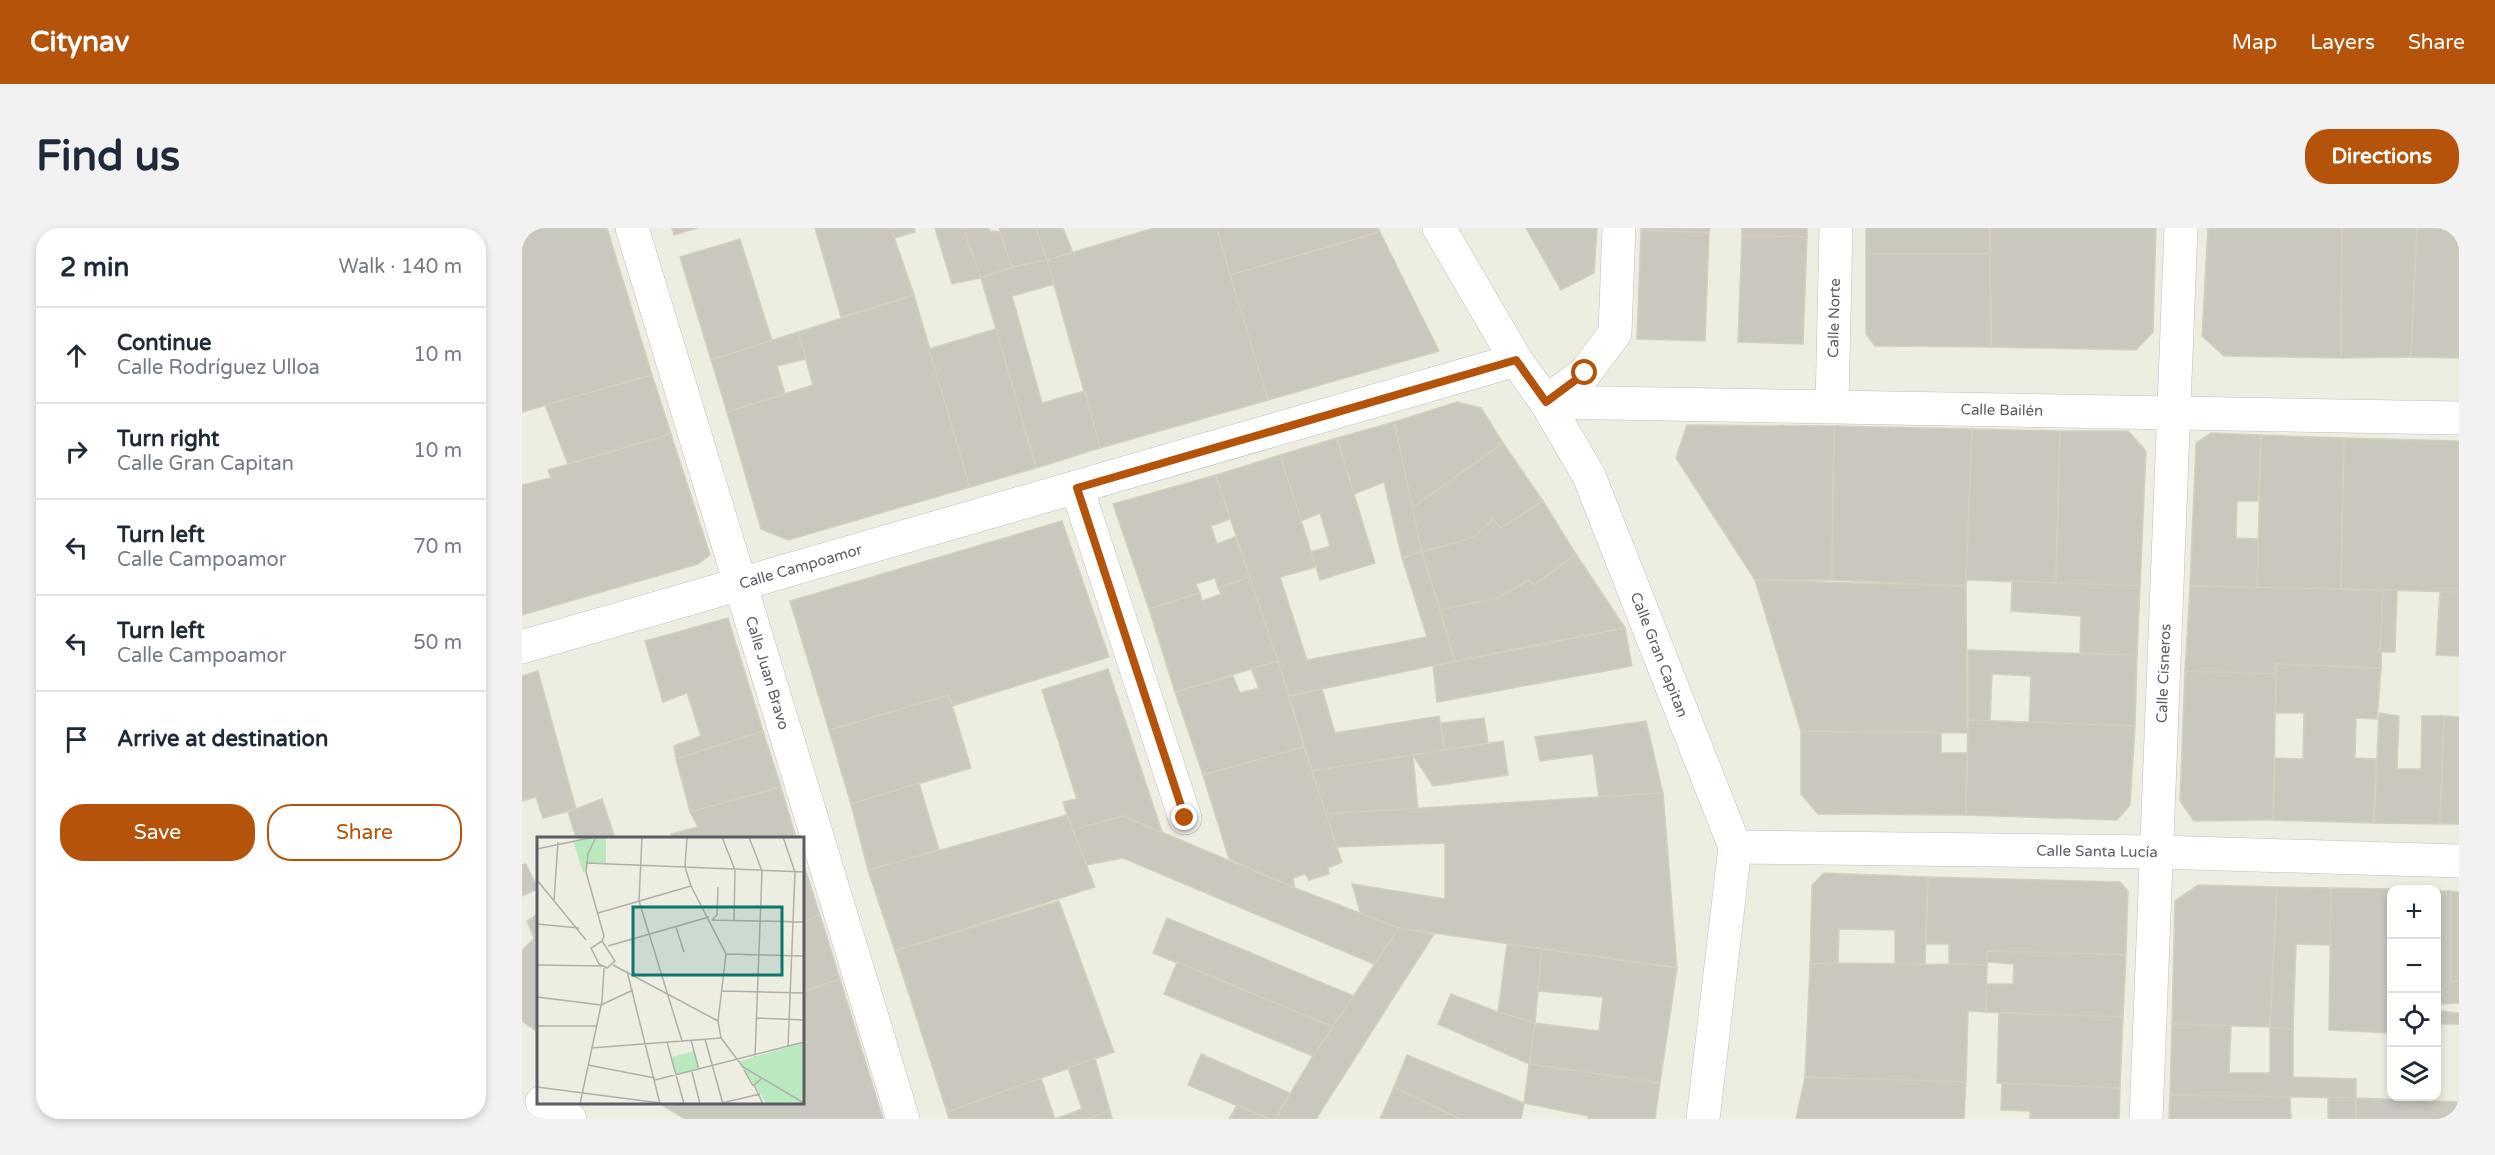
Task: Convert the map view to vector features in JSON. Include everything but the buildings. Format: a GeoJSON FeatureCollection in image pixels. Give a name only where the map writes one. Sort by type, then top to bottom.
{"type":"FeatureCollection","features":[{"type":"Feature","properties":{"kind":"street","name":"Calle Juan Bravo"},"geometry":{"type":"LineString","coordinates":[[632,228],[903,1119]]}},
{"type":"Feature","properties":{"kind":"street","name":"Calle Gran Capitan"},"geometry":{"type":"LineString","coordinates":[[1439,228],[1516,360],[1546,402],[1589,476],[1735,847],[1703,1119]]}},
{"type":"Feature","properties":{"kind":"street"},"geometry":{"type":"LineString","coordinates":[[1546,402],[1585,373],[1616,333],[1619,228]]}},
{"type":"Feature","properties":{"kind":"street","name":"Calle Norte"},"geometry":{"type":"LineString","coordinates":[[1832,406],[1836,228]]}},
{"type":"Feature","properties":{"kind":"street","name":"Calle Cisneros"},"geometry":{"type":"LineString","coordinates":[[2146,1119],[2181,228]]}},
{"type":"Feature","properties":{"kind":"street","name":"Calle Campoamor"},"geometry":{"type":"LineString","coordinates":[[522,647],[1516,360]]}},
{"type":"Feature","properties":{"kind":"street","name":"Calle Bailén"},"geometry":{"type":"LineString","coordinates":[[1546,402],[2459,418]]}},
{"type":"Feature","properties":{"kind":"street"},"geometry":{"type":"LineString","coordinates":[[1077,488],[1185,818]]}},
{"type":"Feature","properties":{"kind":"street","name":"Calle Santa Lucía"},"geometry":{"type":"LineString","coordinates":[[1735,847],[2158,852],[2459,861]]}},
{"type":"Feature","properties":{"kind":"street"},"geometry":{"type":"LineString","coordinates":[[542,1104],[570,1119]]}},
{"type":"Feature","properties":{"kind":"route"},"geometry":{"type":"LineString","coordinates":[[1185,818],[1077,488],[1516,360],[1546,402],[1585,373]]}}]}
